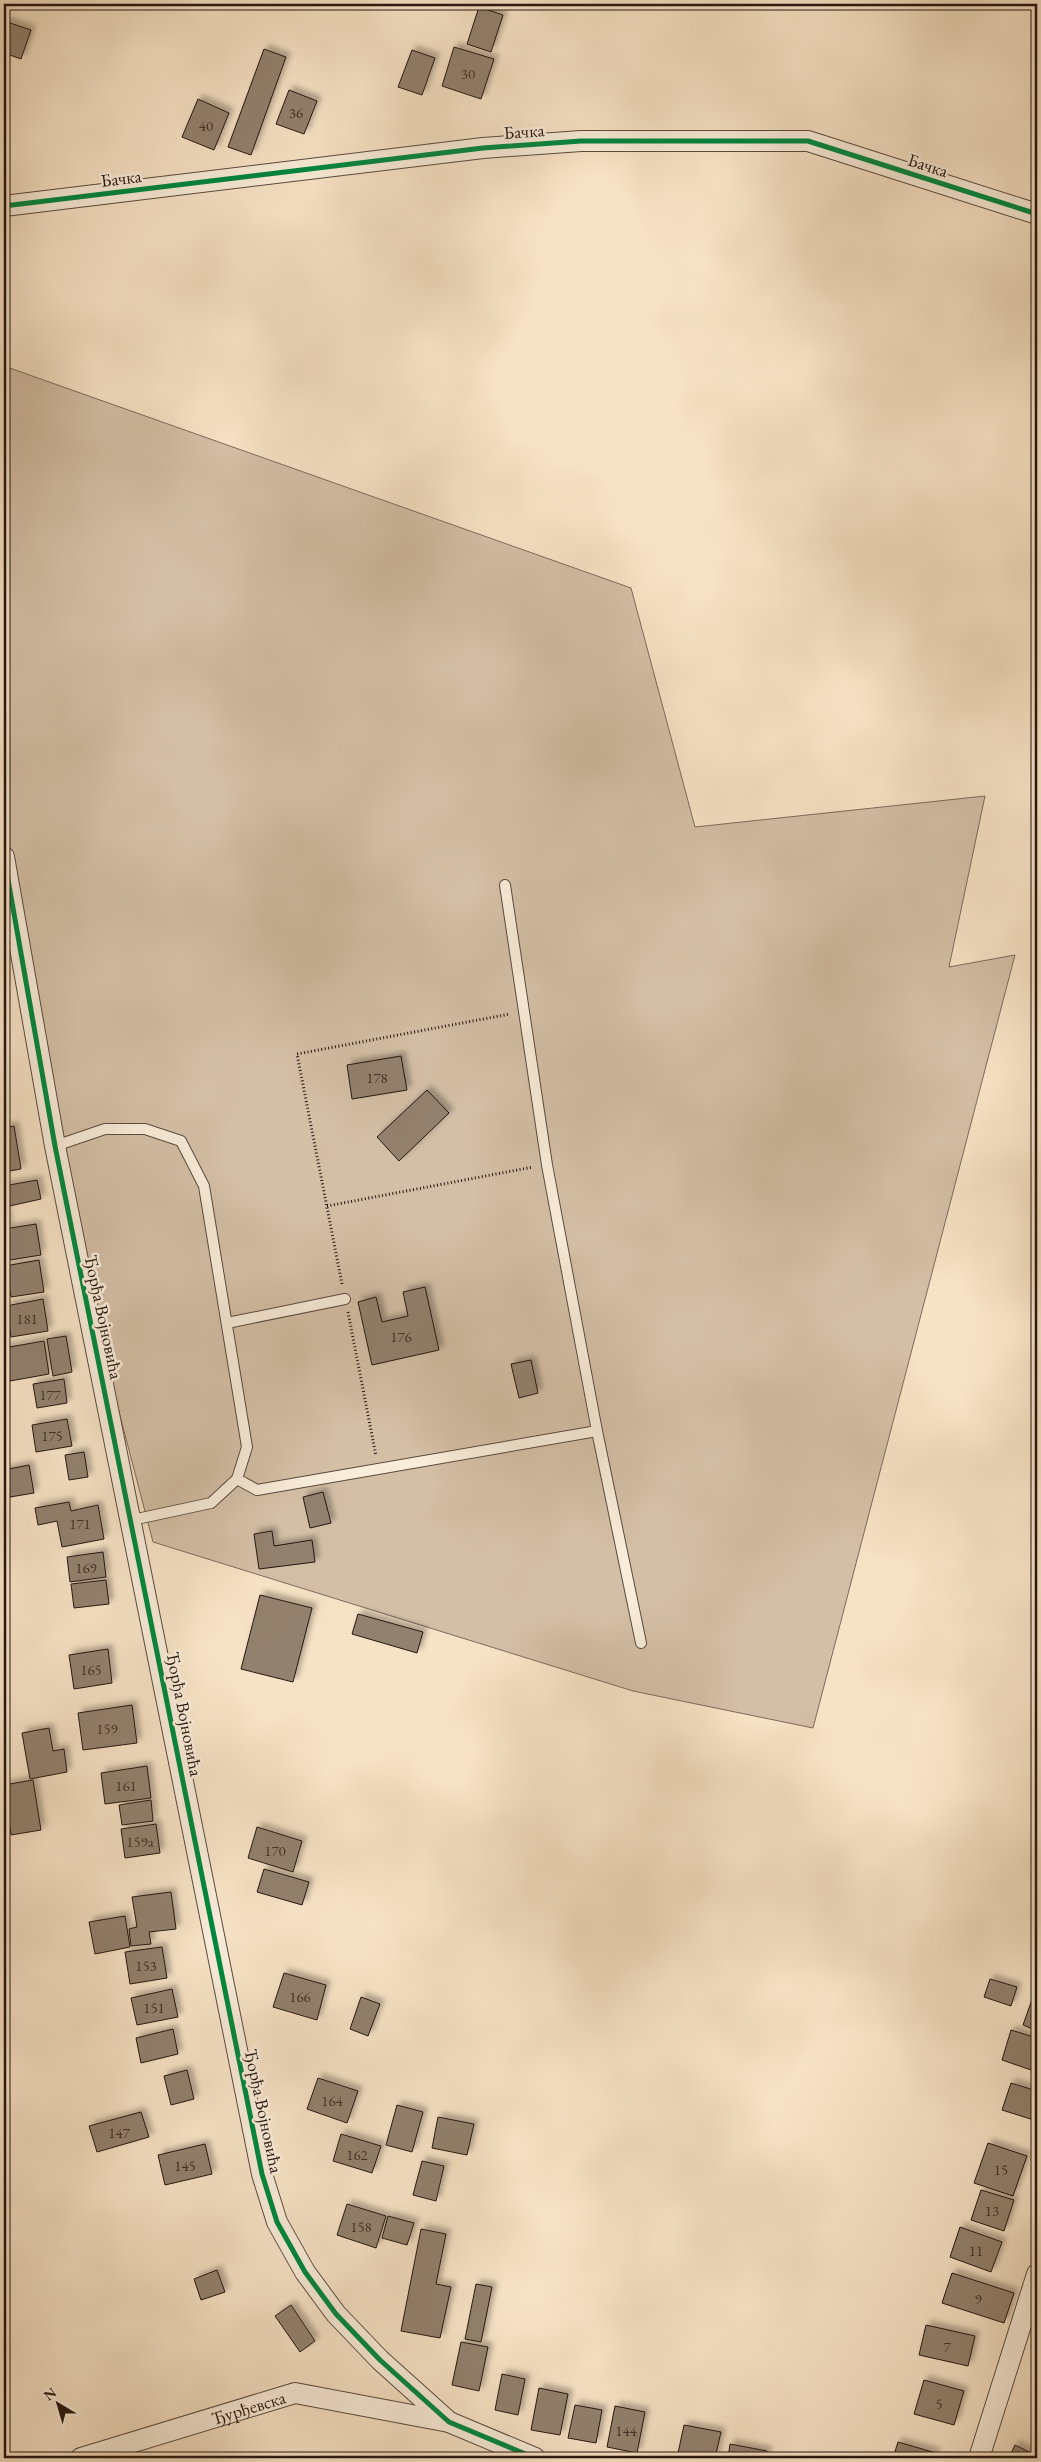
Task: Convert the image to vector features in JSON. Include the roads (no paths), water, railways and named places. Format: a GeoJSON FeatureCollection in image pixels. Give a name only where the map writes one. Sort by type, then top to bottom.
{"type":"FeatureCollection","features":[{"type":"Feature","properties":{"kind":"street","name":"Бачка"},"geometry":{"type":"LineString","coordinates":[[4,206],[483,148],[581,141],[808,141],[1037,214]]}},
{"type":"Feature","properties":{"kind":"street","name":"Ђорђа Војновића"},"geometry":{"type":"LineString","coordinates":[[4,857],[55,1146],[132,1520],[262,2174],[277,2222],[305,2272],[336,2314],[380,2360],[449,2422],[535,2458]]}},
{"type":"Feature","properties":{"kind":"street"},"geometry":{"type":"LineString","coordinates":[[979,2458],[1036,2280]]}},
{"type":"Feature","properties":{"kind":"street","name":"Ђурђевска"},"geometry":{"type":"LineString","coordinates":[[81,2458],[295,2392],[449,2422]]}},
{"type":"Feature","properties":{"kind":"lane"},"geometry":{"type":"LineString","coordinates":[[505,885],[522,1012],[547,1165],[597,1431],[641,1643]]}},
{"type":"Feature","properties":{"kind":"lane"},"geometry":{"type":"LineString","coordinates":[[55,1146],[105,1129],[145,1129],[181,1141],[204,1186],[248,1448],[237,1479],[211,1503],[132,1520]]}},
{"type":"Feature","properties":{"kind":"lane"},"geometry":{"type":"LineString","coordinates":[[227,1323],[345,1299]]}},
{"type":"Feature","properties":{"kind":"lane"},"geometry":{"type":"LineString","coordinates":[[237,1479],[257,1490],[597,1431]]}}]}
